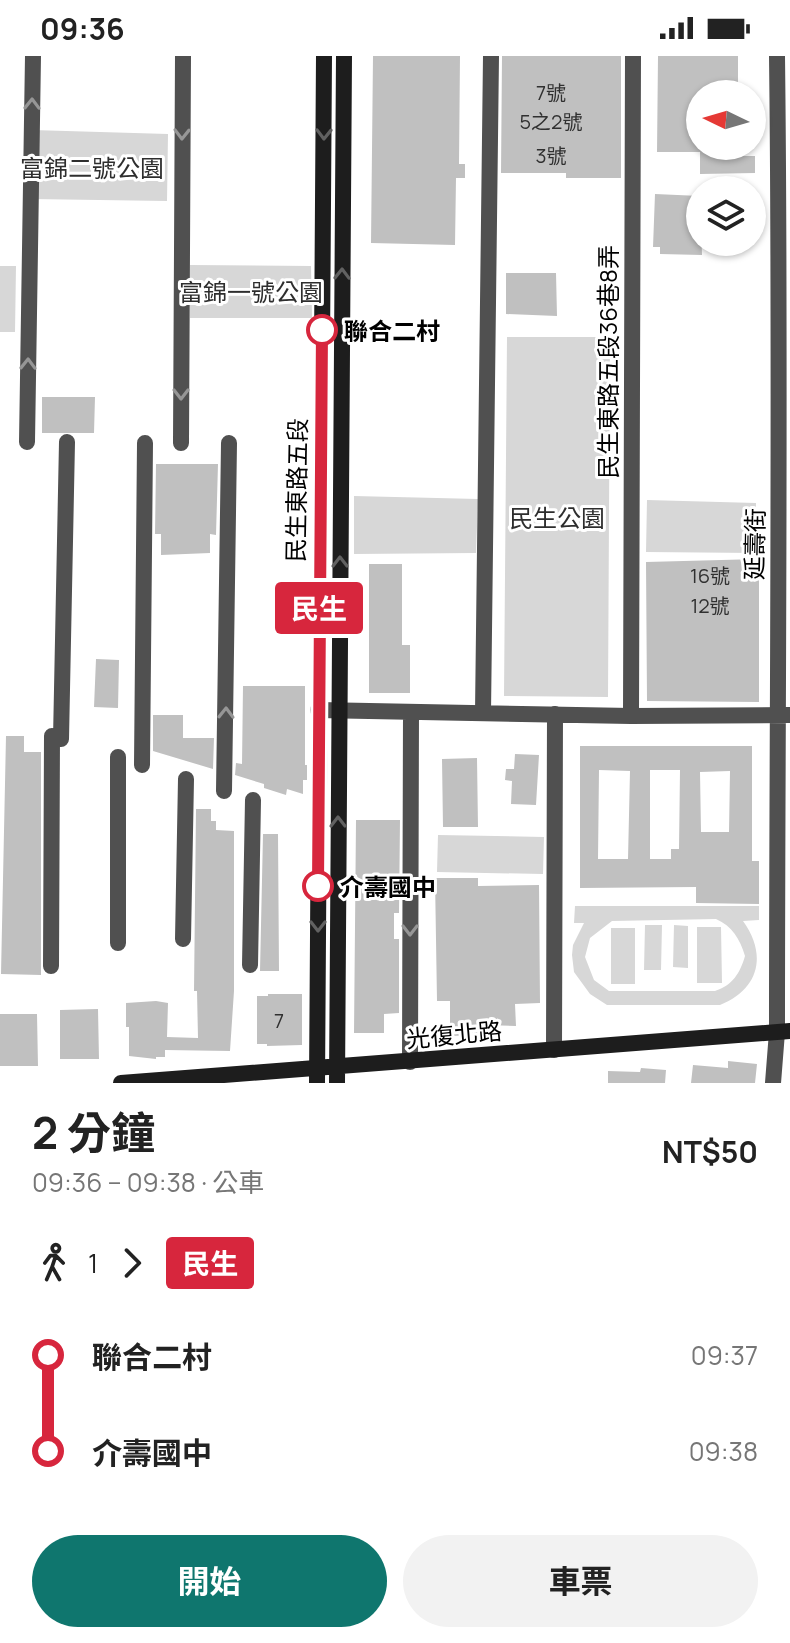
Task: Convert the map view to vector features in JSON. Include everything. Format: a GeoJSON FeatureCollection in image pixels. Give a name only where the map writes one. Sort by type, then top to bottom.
{"type":"FeatureCollection","features":[{"type":"Feature","properties":{"kind":"street"},"geometry":{"type":"LineString","coordinates":[[27,442],[33,56]]}},
{"type":"Feature","properties":{"kind":"street"},"geometry":{"type":"LineString","coordinates":[[181,443],[183,56]]}},
{"type":"Feature","properties":{"kind":"street","name":"民生東路五段"},"geometry":{"type":"LineString","coordinates":[[317,1076],[324,56]]}},
{"type":"Feature","properties":{"kind":"street","name":"民生東路五段"},"geometry":{"type":"LineString","coordinates":[[337,1075],[344,56]]}},
{"type":"Feature","properties":{"kind":"street"},"geometry":{"type":"LineString","coordinates":[[483,713],[491,56]]}},
{"type":"Feature","properties":{"kind":"street","name":"民生東路五段36巷8弄"},"geometry":{"type":"LineString","coordinates":[[631,716],[633,56]]}},
{"type":"Feature","properties":{"kind":"street","name":"延壽街"},"geometry":{"type":"LineString","coordinates":[[773,1083],[784,1032],[780,380],[784,108],[777,56]]}},
{"type":"Feature","properties":{"kind":"street"},"geometry":{"type":"LineString","coordinates":[[51,966],[67,442]]}},
{"type":"Feature","properties":{"kind":"street"},"geometry":{"type":"LineString","coordinates":[[142,765],[145,443]]}},
{"type":"Feature","properties":{"kind":"street"},"geometry":{"type":"LineString","coordinates":[[224,791],[229,443]]}},
{"type":"Feature","properties":{"kind":"street"},"geometry":{"type":"LineString","coordinates":[[318,710],[631,716],[783,715]]}},
{"type":"Feature","properties":{"kind":"street"},"geometry":{"type":"LineString","coordinates":[[410,1062],[411,712]]}},
{"type":"Feature","properties":{"kind":"street"},"geometry":{"type":"LineString","coordinates":[[554,1050],[555,714]]}},
{"type":"Feature","properties":{"kind":"street"},"geometry":{"type":"LineString","coordinates":[[118,757],[118,943]]}},
{"type":"Feature","properties":{"kind":"street"},"geometry":{"type":"LineString","coordinates":[[183,939],[186,779]]}},
{"type":"Feature","properties":{"kind":"street"},"geometry":{"type":"LineString","coordinates":[[250,965],[253,800]]}},
{"type":"Feature","properties":{"kind":"street","name":"光復北路"},"geometry":{"type":"LineString","coordinates":[[121,1083],[337,1075],[410,1062],[784,1032]]}},
{"type":"Feature","properties":{"kind":"green space","name":"富錦二號公園"},"geometry":{"type":"Polygon","coordinates":[[[32,130],[168,134],[167,201],[31,199],[32,130]]]}},
{"type":"Feature","properties":{"kind":"green space","name":"富錦一號公園"},"geometry":{"type":"Polygon","coordinates":[[[190,265],[311,266],[312,318],[190,318],[190,265]]]}},
{"type":"Feature","properties":{"kind":"green space"},"geometry":{"type":"Polygon","coordinates":[[[0,266],[16,266],[15,332],[0,332],[0,266]]]}},
{"type":"Feature","properties":{"kind":"green space","name":"民生公園"},"geometry":{"type":"Polygon","coordinates":[[[507,337],[610,337],[608,697],[504,696],[507,337]]]}},
{"type":"Feature","properties":{"kind":"green space","name":"民生公園"},"geometry":{"type":"Polygon","coordinates":[[[354,496],[478,499],[476,553],[354,554],[354,496]]]}},
{"type":"Feature","properties":{"kind":"green space"},"geometry":{"type":"Polygon","coordinates":[[[647,500],[756,503],[756,553],[646,552],[647,500]]]}},
{"type":"Feature","properties":{"kind":"green space"},"geometry":{"type":"Polygon","coordinates":[[[438,835],[544,837],[543,874],[437,872],[438,835]]]}},
{"type":"Feature","properties":{"kind":"green space"},"geometry":{"type":"Polygon","coordinates":[[[575,906],[759,906],[759,920],[743,921],[755,946],[756,969],[744,990],[720,1005],[607,1005],[590,994],[574,972],[573,945],[584,923],[574,923],[575,906]],[[716,919],[612,921],[590,938],[585,957],[594,980],[609,991],[715,991],[727,985],[735,978],[745,956],[735,934],[716,919]]]}},
{"type":"Feature","properties":{"kind":"green space"},"geometry":{"type":"Polygon","coordinates":[[[645,925],[662,925],[661,970],[644,970],[645,925]]]}},
{"type":"Feature","properties":{"kind":"green space"},"geometry":{"type":"Polygon","coordinates":[[[674,925],[688,926],[688,968],[673,967],[674,925]]]}},
{"type":"Feature","properties":{"kind":"green space"},"geometry":{"type":"Polygon","coordinates":[[[697,927],[721,927],[722,983],[697,983],[697,927]]]}},
{"type":"Feature","properties":{"kind":"green space"},"geometry":{"type":"Polygon","coordinates":[[[611,928],[635,928],[635,984],[611,984],[611,928]]]}},
{"type":"Feature","properties":{"kind":"building"},"geometry":{"type":"Polygon","coordinates":[[[373,56],[460,56],[459,164],[465,164],[465,178],[456,178],[455,245],[371,243],[373,56]]]}},
{"type":"Feature","properties":{"kind":"building"},"geometry":{"type":"Polygon","coordinates":[[[502,56],[621,56],[621,178],[566,178],[566,173],[501,173],[502,56]]]}},
{"type":"Feature","properties":{"kind":"building"},"geometry":{"type":"Polygon","coordinates":[[[658,56],[738,56],[738,80],[686,80],[686,152],[657,152],[658,56]]]}},
{"type":"Feature","properties":{"kind":"building"},"geometry":{"type":"Polygon","coordinates":[[[700,160],[755,160],[755,173],[700,174],[700,160]]]}},
{"type":"Feature","properties":{"kind":"building"},"geometry":{"type":"Polygon","coordinates":[[[655,194],[686,195],[686,255],[660,254],[660,247],[653,247],[655,194]]]}},
{"type":"Feature","properties":{"kind":"building"},"geometry":{"type":"Polygon","coordinates":[[[506,273],[556,273],[557,316],[506,314],[506,273]]]}},
{"type":"Feature","properties":{"kind":"building"},"geometry":{"type":"Polygon","coordinates":[[[42,397],[95,397],[94,433],[42,433],[42,397]]]}},
{"type":"Feature","properties":{"kind":"building"},"geometry":{"type":"Polygon","coordinates":[[[156,464],[218,464],[216,535],[210,534],[210,553],[161,555],[161,534],[155,534],[156,464]]]}},
{"type":"Feature","properties":{"kind":"building"},"geometry":{"type":"Polygon","coordinates":[[[759,559],[759,702],[647,701],[646,562],[759,559]]]}},
{"type":"Feature","properties":{"kind":"building"},"geometry":{"type":"Polygon","coordinates":[[[369,564],[402,564],[402,645],[410,645],[410,693],[369,693],[369,564]]]}},
{"type":"Feature","properties":{"kind":"building"},"geometry":{"type":"Polygon","coordinates":[[[96,659],[119,660],[118,708],[94,707],[96,659]]]}},
{"type":"Feature","properties":{"kind":"building"},"geometry":{"type":"Polygon","coordinates":[[[243,686],[305,686],[307,780],[303,780],[303,794],[287,789],[286,795],[235,775],[236,763],[242,764],[243,686]]]}},
{"type":"Feature","properties":{"kind":"building"},"geometry":{"type":"Polygon","coordinates":[[[153,715],[183,715],[183,738],[214,738],[213,769],[153,751],[153,715]]]}},
{"type":"Feature","properties":{"kind":"building"},"geometry":{"type":"Polygon","coordinates":[[[6,736],[24,736],[24,752],[41,752],[41,975],[1,974],[6,736]]]}},
{"type":"Feature","properties":{"kind":"building"},"geometry":{"type":"Polygon","coordinates":[[[580,746],[752,746],[752,861],[759,861],[759,904],[696,903],[696,887],[580,888],[580,746]],[[599,770],[598,859],[628,859],[630,771],[599,770]],[[650,770],[650,859],[671,859],[671,849],[679,849],[680,770],[650,770]],[[730,771],[700,772],[701,832],[729,832],[730,771]]]}},
{"type":"Feature","properties":{"kind":"building"},"geometry":{"type":"Polygon","coordinates":[[[515,754],[539,755],[536,805],[511,804],[512,781],[505,780],[506,769],[514,769],[515,754]]]}},
{"type":"Feature","properties":{"kind":"building"},"geometry":{"type":"Polygon","coordinates":[[[477,758],[478,827],[443,827],[442,759],[477,758]]]}},
{"type":"Feature","properties":{"kind":"building"},"geometry":{"type":"Polygon","coordinates":[[[196,809],[211,809],[211,821],[216,821],[216,830],[234,831],[234,991],[230,1051],[165,1050],[165,1057],[156,1059],[129,1056],[126,1003],[168,1003],[167,1037],[198,1038],[197,991],[194,991],[196,809]]]}},
{"type":"Feature","properties":{"kind":"building"},"geometry":{"type":"Polygon","coordinates":[[[356,820],[400,820],[399,913],[394,913],[394,939],[399,939],[399,1013],[384,1014],[384,1033],[354,1033],[356,820]]]}},
{"type":"Feature","properties":{"kind":"building"},"geometry":{"type":"Polygon","coordinates":[[[263,834],[278,834],[279,971],[260,971],[263,834]]]}},
{"type":"Feature","properties":{"kind":"building"},"geometry":{"type":"Polygon","coordinates":[[[435,878],[478,878],[478,886],[539,885],[540,1003],[515,1004],[516,1026],[484,1025],[484,1035],[450,1036],[450,1001],[437,1001],[435,878]]]}},
{"type":"Feature","properties":{"kind":"building"},"geometry":{"type":"Polygon","coordinates":[[[302,994],[302,1045],[257,1044],[257,996],[302,994]]]}},
{"type":"Feature","properties":{"kind":"building"},"geometry":{"type":"Polygon","coordinates":[[[98,1009],[99,1059],[60,1059],[60,1010],[98,1009]]]}},
{"type":"Feature","properties":{"kind":"building"},"geometry":{"type":"Polygon","coordinates":[[[0,1014],[37,1014],[38,1066],[0,1066],[0,1014]]]}},
{"type":"Feature","properties":{"kind":"building"},"geometry":{"type":"Polygon","coordinates":[[[728,1061],[757,1064],[755,1083],[691,1083],[693,1065],[728,1068],[728,1061]]]}},
{"type":"Feature","properties":{"kind":"building"},"geometry":{"type":"Polygon","coordinates":[[[641,1068],[666,1070],[665,1083],[608,1083],[608,1071],[640,1072],[641,1068]]]}},
{"type":"Feature","properties":{"kind":"bus line","name":"民生"},"geometry":{"type":"LineString","coordinates":[[318,886],[322,330]]}},
{"type":"Feature","properties":{"kind":"place","name":"聯合二村"},"geometry":{"type":"Point","coordinates":[322,330]}},
{"type":"Feature","properties":{"kind":"place","name":"介壽國中"},"geometry":{"type":"Point","coordinates":[318,886]}}]}
